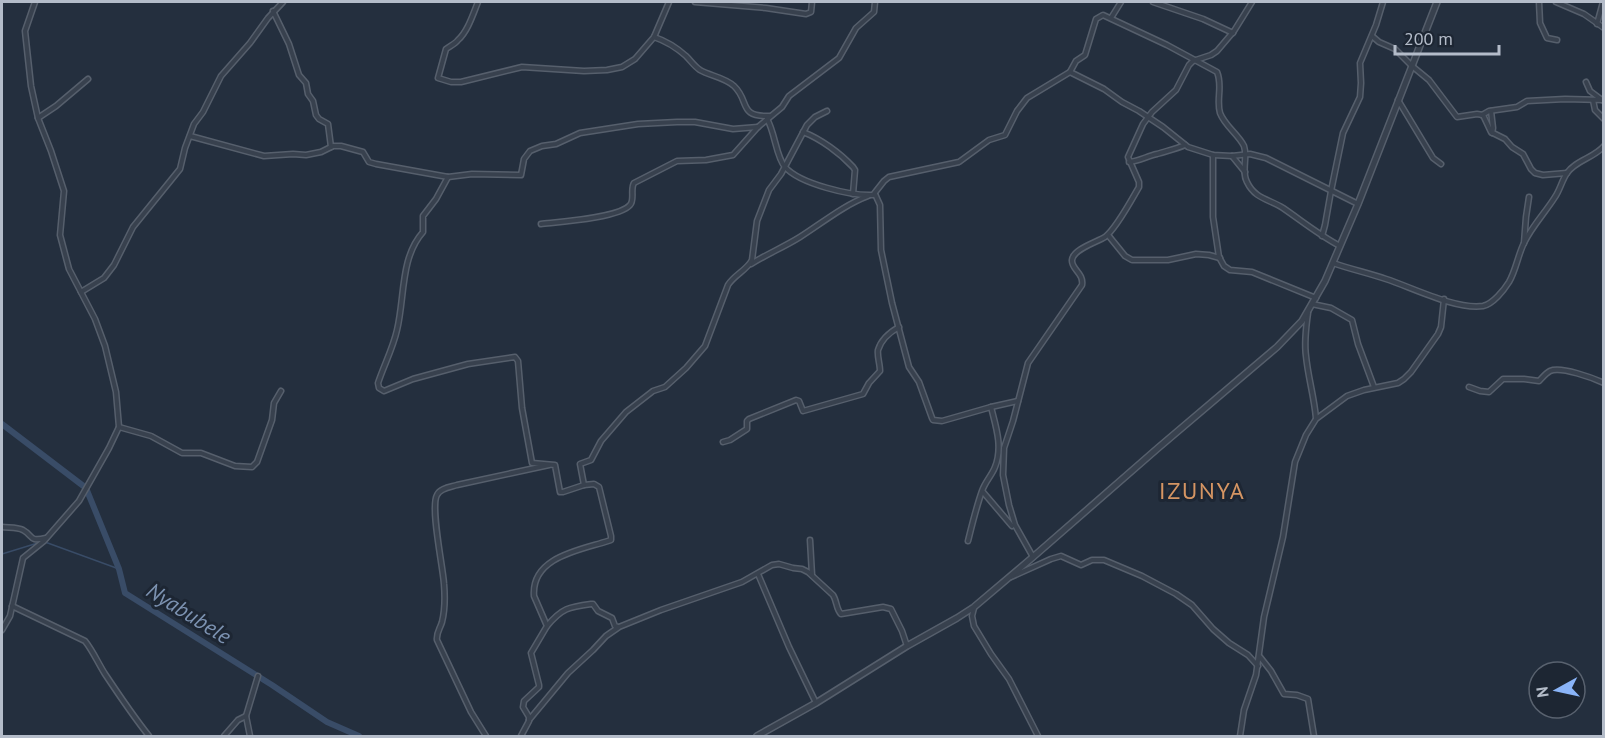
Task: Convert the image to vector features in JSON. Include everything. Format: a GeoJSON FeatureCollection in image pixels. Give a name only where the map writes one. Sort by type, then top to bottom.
{"type":"FeatureCollection","features":[{"type":"Feature","properties":{"kind":"street"},"geometry":{"type":"LineString","coordinates":[[2,630],[10,616],[23,558],[47,538],[79,501],[119,427],[113,375],[95,319],[69,269],[60,235],[64,191],[38,118],[31,86],[25,31],[34,2]]}},
{"type":"Feature","properties":{"kind":"street"},"geometry":{"type":"LineString","coordinates":[[81,292],[104,278],[114,265],[133,228],[180,169],[194,124],[203,112],[221,76],[250,43],[273,11],[283,2]]}},
{"type":"Feature","properties":{"kind":"street"},"geometry":{"type":"LineString","coordinates":[[478,2],[460,38],[446,49],[438,78],[461,82],[522,67],[573,71],[622,67],[635,59],[654,37],[669,2]]}},
{"type":"Feature","properties":{"kind":"street"},"geometry":{"type":"LineString","coordinates":[[695,2],[712,2],[806,14],[811,12],[813,2]]}},
{"type":"Feature","properties":{"kind":"street"},"geometry":{"type":"LineString","coordinates":[[541,224],[596,217],[626,208],[631,204],[632,186],[638,180],[677,161],[706,160],[733,155],[758,127],[781,108],[789,96],[839,58],[856,28],[874,12],[875,2]]}},
{"type":"Feature","properties":{"kind":"street"},"geometry":{"type":"LineString","coordinates":[[1112,18],[1121,2]]}},
{"type":"Feature","properties":{"kind":"street"},"geometry":{"type":"LineString","coordinates":[[1153,2],[1233,33]]}},
{"type":"Feature","properties":{"kind":"street"},"geometry":{"type":"LineString","coordinates":[[1033,557],[1015,525],[1003,475],[1004,447],[1028,363],[1082,285],[1082,278],[1072,258],[1079,250],[1108,235],[1139,187],[1139,182],[1129,162],[1128,153],[1139,130],[1148,117],[1176,90],[1189,65],[1193,61],[1211,56],[1233,33],[1252,2]]}},
{"type":"Feature","properties":{"kind":"street"},"geometry":{"type":"LineString","coordinates":[[1322,237],[1343,133],[1360,97],[1360,63],[1383,2]]}},
{"type":"Feature","properties":{"kind":"street"},"geometry":{"type":"LineString","coordinates":[[757,736],[974,607],[1277,347],[1302,321],[1333,263],[1358,204],[1437,2]]}},
{"type":"Feature","properties":{"kind":"street"},"geometry":{"type":"LineString","coordinates":[[1539,2],[1540,23],[1545,34],[1547,38],[1557,40]]}},
{"type":"Feature","properties":{"kind":"street"},"geometry":{"type":"LineString","coordinates":[[1556,2],[1569,6],[1604,27]]}},
{"type":"Feature","properties":{"kind":"street"},"geometry":{"type":"LineString","coordinates":[[1597,24],[1603,2]]}},
{"type":"Feature","properties":{"kind":"street"},"geometry":{"type":"LineString","coordinates":[[273,11],[289,44],[300,75],[306,83],[316,115],[328,125],[331,147]]}},
{"type":"Feature","properties":{"kind":"street"},"geometry":{"type":"LineString","coordinates":[[584,485],[580,464],[591,460],[601,441],[629,409],[653,391],[665,387],[700,353],[710,337],[717,312],[732,279],[767,254],[794,240],[852,203],[873,195],[889,177],[958,162],[988,140],[1004,136],[1017,111],[1028,98],[1070,72],[1076,61],[1085,55],[1096,19],[1103,15],[1175,49],[1216,72],[1220,81],[1220,114],[1243,144],[1246,154],[1246,180],[1256,195],[1282,207],[1322,237],[1340,246]]}},
{"type":"Feature","properties":{"kind":"street"},"geometry":{"type":"LineString","coordinates":[[1372,36],[1395,49],[1429,80],[1458,117],[1482,115],[1486,112],[1513,108],[1524,102],[1603,100]]}},
{"type":"Feature","properties":{"kind":"street"},"geometry":{"type":"LineString","coordinates":[[654,37],[680,51],[699,70],[734,86],[750,113],[769,118]]}},
{"type":"Feature","properties":{"kind":"street"},"geometry":{"type":"LineString","coordinates":[[1070,72],[1104,89],[1163,127],[1185,145],[1213,155],[1246,154],[1266,158],[1358,204]]}},
{"type":"Feature","properties":{"kind":"street"},"geometry":{"type":"LineString","coordinates":[[38,118],[88,80]]}},
{"type":"Feature","properties":{"kind":"street"},"geometry":{"type":"LineString","coordinates":[[1586,82],[1590,91],[1603,100]]}},
{"type":"Feature","properties":{"kind":"street"},"geometry":{"type":"LineString","coordinates":[[1398,99],[1433,158],[1441,164]]}},
{"type":"Feature","properties":{"kind":"street"},"geometry":{"type":"LineString","coordinates":[[1593,100],[1595,110],[1604,119]]}},
{"type":"Feature","properties":{"kind":"street"},"geometry":{"type":"LineString","coordinates":[[750,265],[754,254],[755,232],[769,190],[778,180],[812,119],[827,111]]}},
{"type":"Feature","properties":{"kind":"street"},"geometry":{"type":"LineString","coordinates":[[1491,111],[1492,133]]}},
{"type":"Feature","properties":{"kind":"street"},"geometry":{"type":"LineString","coordinates":[[1482,115],[1492,133],[1523,154],[1535,173],[1543,175],[1567,173]]}},
{"type":"Feature","properties":{"kind":"street"},"geometry":{"type":"LineString","coordinates":[[769,118],[784,166],[796,176],[832,190],[873,195]]}},
{"type":"Feature","properties":{"kind":"street"},"geometry":{"type":"LineString","coordinates":[[190,136],[264,156],[306,155],[341,146],[363,152],[369,162],[448,177],[472,174],[521,175],[526,154],[534,149],[553,145],[577,134],[603,129],[677,122],[695,122],[733,129],[758,127]]}},
{"type":"Feature","properties":{"kind":"street"},"geometry":{"type":"LineString","coordinates":[[803,132],[832,149],[853,167],[855,170],[853,194]]}},
{"type":"Feature","properties":{"kind":"street"},"geometry":{"type":"LineString","coordinates":[[1129,162],[1141,161],[1185,145]]}},
{"type":"Feature","properties":{"kind":"street"},"geometry":{"type":"LineString","coordinates":[[1333,263],[1468,306],[1488,304],[1510,280],[1524,243],[1555,197],[1567,173],[1604,146]]}},
{"type":"Feature","properties":{"kind":"street"},"geometry":{"type":"LineString","coordinates":[[1213,155],[1215,239],[1225,267],[1230,270],[1252,272],[1352,320],[1374,387]]}},
{"type":"Feature","properties":{"kind":"street"},"geometry":{"type":"LineString","coordinates":[[1232,156],[1245,172]]}},
{"type":"Feature","properties":{"kind":"street"},"geometry":{"type":"LineString","coordinates":[[448,177],[436,200],[423,216],[423,232],[418,236],[412,249],[396,333],[378,386],[384,391],[413,379],[468,364],[515,357],[518,361],[522,408],[531,461],[534,464],[553,464]]}},
{"type":"Feature","properties":{"kind":"street"},"geometry":{"type":"LineString","coordinates":[[873,195],[880,206],[881,250],[909,367],[919,382],[933,420],[942,421],[1018,401]]}},
{"type":"Feature","properties":{"kind":"street"},"geometry":{"type":"LineString","coordinates":[[1524,243],[1529,197]]}},
{"type":"Feature","properties":{"kind":"street"},"geometry":{"type":"LineString","coordinates":[[1108,235],[1125,256],[1132,260],[1165,260],[1196,255],[1220,258]]}},
{"type":"Feature","properties":{"kind":"street"},"geometry":{"type":"LineString","coordinates":[[1240,736],[1244,710],[1258,666],[1264,617],[1283,537],[1295,462],[1306,435],[1316,419],[1347,396],[1374,387],[1398,383],[1404,379],[1439,331],[1444,299]]}},
{"type":"Feature","properties":{"kind":"street"},"geometry":{"type":"LineString","coordinates":[[1308,311],[1305,337],[1306,357],[1316,419]]}},
{"type":"Feature","properties":{"kind":"street"},"geometry":{"type":"LineString","coordinates":[[723,442],[747,429],[747,420],[794,400],[799,401],[803,411],[863,394],[880,371],[878,354],[880,346],[891,332],[899,327]]}},
{"type":"Feature","properties":{"kind":"street"},"geometry":{"type":"LineString","coordinates":[[1469,387],[1490,392],[1503,379],[1524,379],[1535,382],[1549,372],[1558,370],[1604,383]]}},
{"type":"Feature","properties":{"kind":"street"},"geometry":{"type":"LineString","coordinates":[[119,427],[151,436],[182,453],[201,453],[228,464],[241,467],[252,466],[257,462],[272,420],[274,403],[281,391]]}},
{"type":"Feature","properties":{"kind":"street"},"geometry":{"type":"LineString","coordinates":[[968,541],[982,491],[996,465],[998,435],[991,407]]}},
{"type":"Feature","properties":{"kind":"street"},"geometry":{"type":"LineString","coordinates":[[547,626],[534,596],[538,576],[546,565],[561,556],[611,540],[599,487],[594,484],[584,485],[560,492],[556,468],[553,464]]}},
{"type":"Feature","properties":{"kind":"street"},"geometry":{"type":"LineString","coordinates":[[486,736],[471,711],[436,636],[442,624],[444,600],[435,505],[437,495],[443,489],[553,464]]}},
{"type":"Feature","properties":{"kind":"street"},"geometry":{"type":"LineString","coordinates":[[982,491],[1012,526]]}},
{"type":"Feature","properties":{"kind":"street"},"geometry":{"type":"LineString","coordinates":[[2,527],[21,529],[30,538],[47,538]]}},
{"type":"Feature","properties":{"kind":"street"},"geometry":{"type":"LineString","coordinates":[[810,540],[813,576]]}},
{"type":"Feature","properties":{"kind":"street"},"geometry":{"type":"LineString","coordinates":[[1005,580],[1061,556],[1082,565],[1092,560],[1104,560],[1142,576],[1186,600],[1213,629],[1248,655],[1258,666]]}},
{"type":"Feature","properties":{"kind":"street"},"geometry":{"type":"LineString","coordinates":[[521,736],[529,721],[568,673],[606,636],[619,627],[742,582],[772,565],[802,569],[813,576],[836,599],[841,614],[883,607],[891,609],[907,646]]}},
{"type":"Feature","properties":{"kind":"street"},"geometry":{"type":"LineString","coordinates":[[758,574],[816,703]]}},
{"type":"Feature","properties":{"kind":"street"},"geometry":{"type":"LineString","coordinates":[[529,721],[523,707],[524,701],[539,687],[531,653],[547,626],[560,612],[578,604],[593,604],[598,611],[612,618],[616,627],[619,627]]}},
{"type":"Feature","properties":{"kind":"street"},"geometry":{"type":"LineString","coordinates":[[12,606],[85,641],[125,705],[147,735],[141,736]]}},
{"type":"Feature","properties":{"kind":"street"},"geometry":{"type":"LineString","coordinates":[[974,607],[972,616],[974,626],[1009,679],[1038,736]]}},
{"type":"Feature","properties":{"kind":"street"},"geometry":{"type":"LineString","coordinates":[[1259,656],[1284,694],[1308,699],[1314,736]]}},
{"type":"Feature","properties":{"kind":"street"},"geometry":{"type":"LineString","coordinates":[[250,736],[246,716],[258,676]]}},
{"type":"Feature","properties":{"kind":"street"},"geometry":{"type":"LineString","coordinates":[[224,736],[238,720],[246,716]]}},
{"type":"Feature","properties":{"kind":"waterway","name":"Nyabubele"},"geometry":{"type":"LineString","coordinates":[[2,424],[86,488],[119,569],[125,593],[327,722],[359,736]]}},
{"type":"Feature","properties":{"kind":"waterway"},"geometry":{"type":"LineString","coordinates":[[2,554],[41,542]]}},
{"type":"Feature","properties":{"kind":"waterway"},"geometry":{"type":"LineString","coordinates":[[45,542],[119,569]]}},
{"type":"Feature","properties":{"kind":"district","name":"IZUNYA"},"geometry":{"type":"Point","coordinates":[1202,491]}}]}
